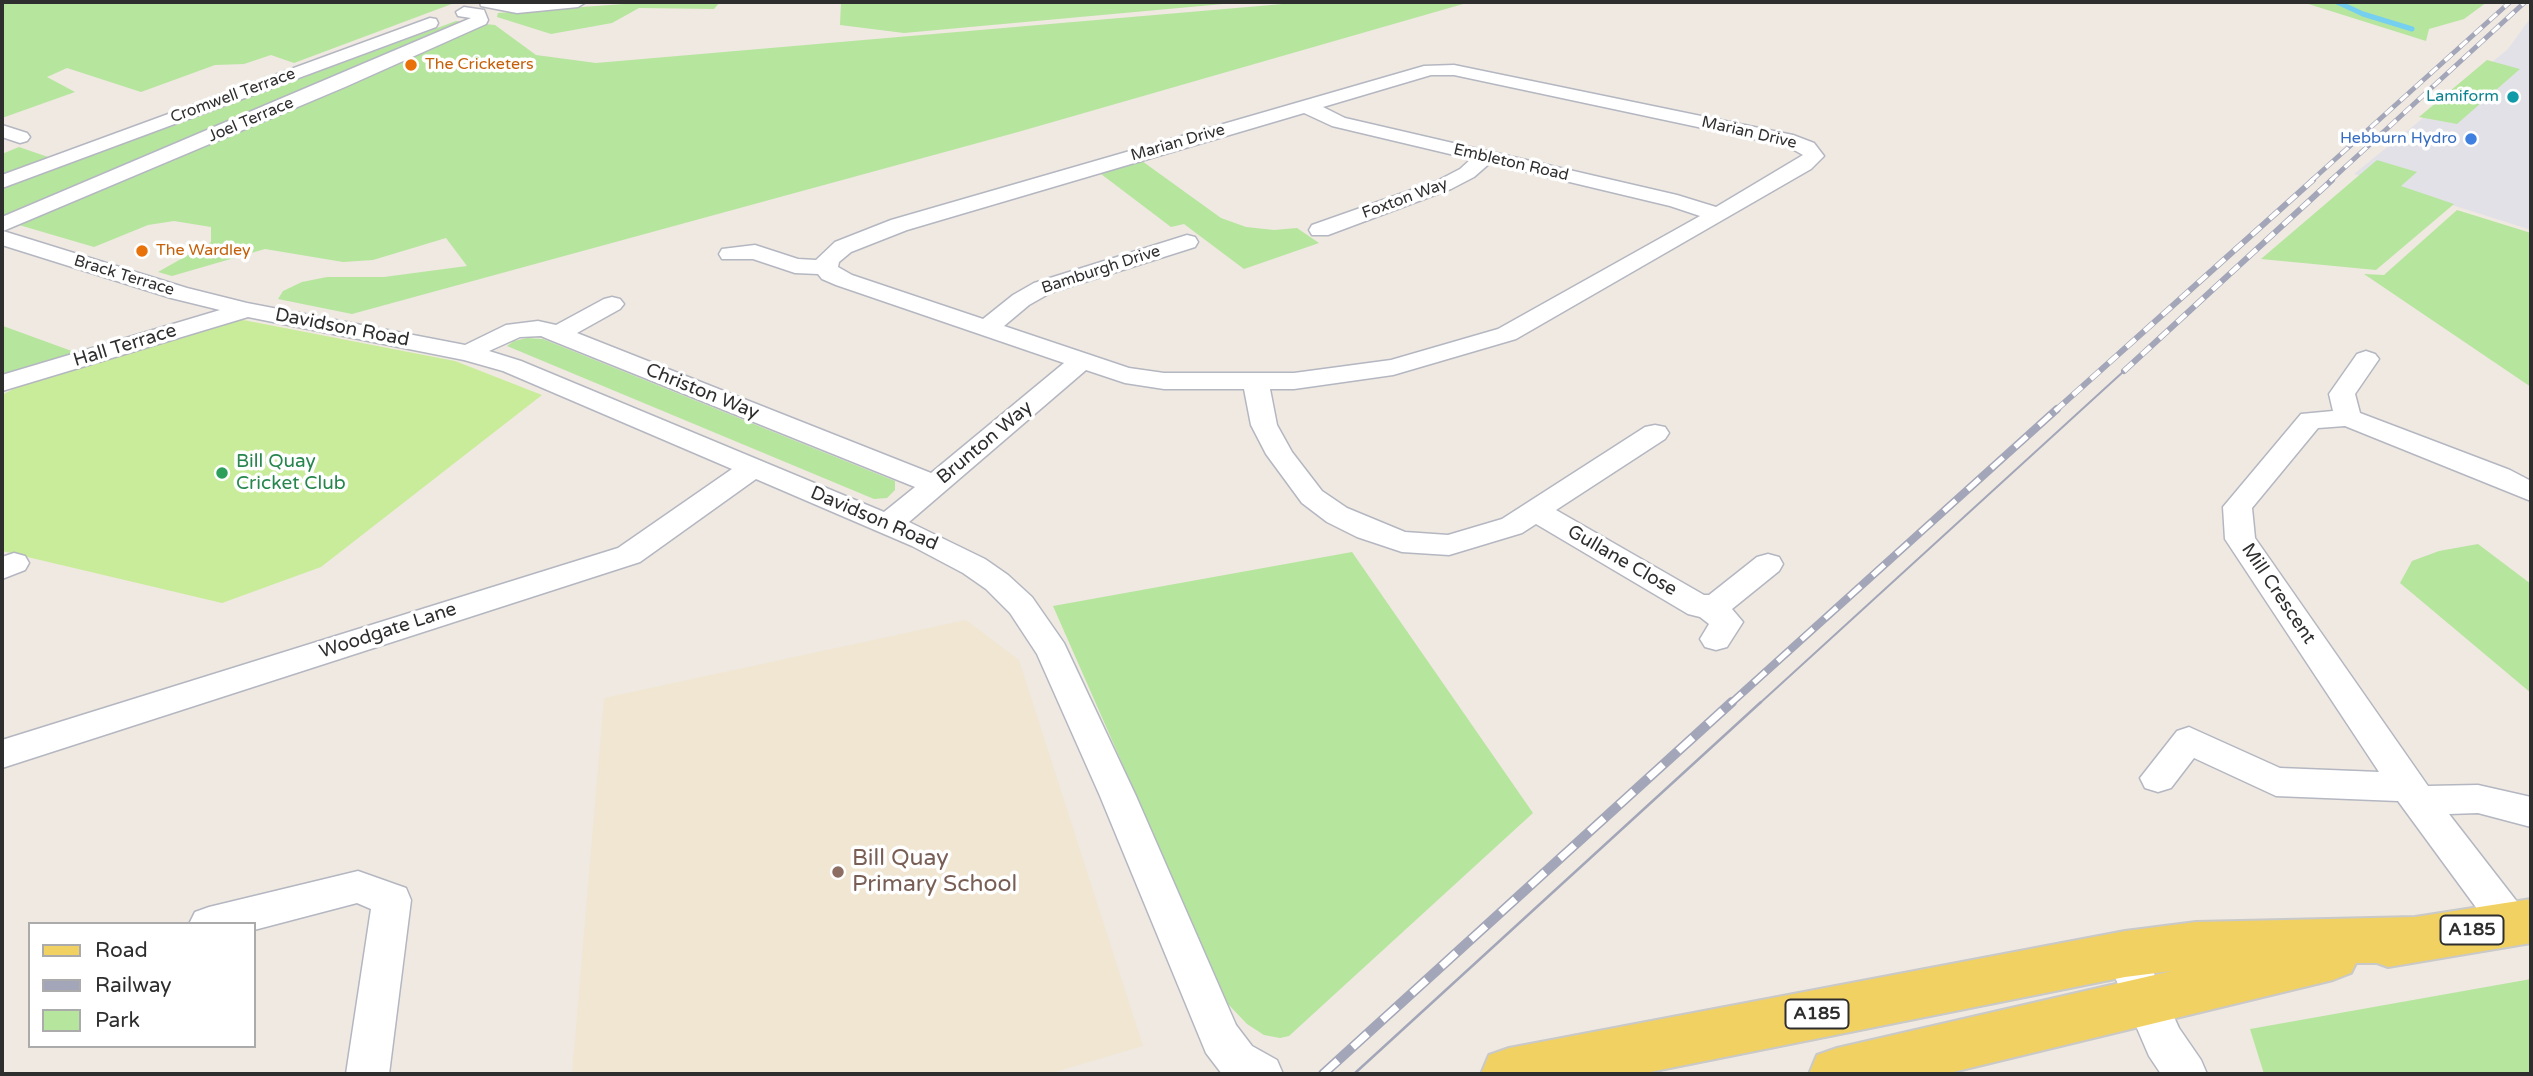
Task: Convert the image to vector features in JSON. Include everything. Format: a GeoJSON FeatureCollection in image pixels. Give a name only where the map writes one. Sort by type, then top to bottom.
{"type":"FeatureCollection","features":[{"type":"Feature","properties":{"kind":"main road","name":"A185"},"geometry":{"type":"LineString","coordinates":[[1509,1074],[2134,978],[2521,922]]}},
{"type":"Feature","properties":{"kind":"main road","name":"A185"},"geometry":{"type":"LineString","coordinates":[[1837,1074],[2134,978]]}},
{"type":"Feature","properties":{"kind":"street"},"geometry":{"type":"LineString","coordinates":[[489,2],[517,8],[578,2]]}},
{"type":"Feature","properties":{"kind":"street","name":"Cromwell Terrace"},"geometry":{"type":"LineString","coordinates":[[2,182],[489,2]]}},
{"type":"Feature","properties":{"kind":"street","name":"Joel Terrace"},"geometry":{"type":"LineString","coordinates":[[2,225],[481,20],[478,15],[464,12]]}},
{"type":"Feature","properties":{"kind":"street","name":"Marian Drive"},"geometry":{"type":"LineString","coordinates":[[1447,69],[1793,141],[1812,151],[1814,156],[1718,215],[1507,334],[1420,361],[1372,371],[1294,381],[1144,379],[1081,362],[844,281],[830,274],[826,267],[828,259],[843,247],[884,230],[1305,106],[1423,72],[1447,69]]}},
{"type":"Feature","properties":{"kind":"street","name":"Embleton Road"},"geometry":{"type":"LineString","coordinates":[[1305,106],[1339,122],[1677,201],[1718,215]]}},
{"type":"Feature","properties":{"kind":"street","name":"Foxton Way"},"geometry":{"type":"LineString","coordinates":[[1320,230],[1444,186],[1467,173],[1485,157]]}},
{"type":"Feature","properties":{"kind":"street","name":"Brack Terrace"},"geometry":{"type":"LineString","coordinates":[[2,238],[179,293],[247,310]]}},
{"type":"Feature","properties":{"kind":"street","name":"Bamburgh Drive"},"geometry":{"type":"LineString","coordinates":[[985,328],[1021,300],[1042,288],[1187,242]]}},
{"type":"Feature","properties":{"kind":"street"},"geometry":{"type":"LineString","coordinates":[[730,254],[755,252],[795,266],[826,267]]}},
{"type":"Feature","properties":{"kind":"street"},"geometry":{"type":"LineString","coordinates":[[557,334],[612,304]]}},
{"type":"Feature","properties":{"kind":"street","name":"Davidson Road"},"geometry":{"type":"LineString","coordinates":[[247,310],[469,353],[512,366],[951,552],[997,582],[1021,605],[1052,651],[1068,682],[1228,1049],[1237,1060],[1262,1074]]}},
{"type":"Feature","properties":{"kind":"street","name":"Hall Terrace"},"geometry":{"type":"LineString","coordinates":[[2,383],[247,310]]}},
{"type":"Feature","properties":{"kind":"street","name":"Christon Way"},"geometry":{"type":"LineString","coordinates":[[469,353],[515,330],[538,328],[936,485]]}},
{"type":"Feature","properties":{"kind":"street"},"geometry":{"type":"LineString","coordinates":[[2348,418],[2342,394],[2366,359]]}},
{"type":"Feature","properties":{"kind":"street","name":"Brunton Way"},"geometry":{"type":"LineString","coordinates":[[888,524],[1081,362]]}},
{"type":"Feature","properties":{"kind":"street"},"geometry":{"type":"LineString","coordinates":[[1256,382],[1264,425],[1291,470],[1312,497],[1337,515],[1367,530],[1402,542],[1449,545],[1512,526],[1655,433]]}},
{"type":"Feature","properties":{"kind":"street","name":"Mill Crescent"},"geometry":{"type":"LineString","coordinates":[[2521,922],[2413,794],[2240,539],[2237,507],[2310,420],[2348,418],[2500,476],[2531,492]]}},
{"type":"Feature","properties":{"kind":"street","name":"Woodgate Lane"},"geometry":{"type":"LineString","coordinates":[[2,754],[629,555],[753,468]]}},
{"type":"Feature","properties":{"kind":"street","name":"Gullane Close"},"geometry":{"type":"LineString","coordinates":[[1536,511],[1691,602],[1709,607]]}},
{"type":"Feature","properties":{"kind":"street"},"geometry":{"type":"LineString","coordinates":[[1709,607],[1717,605],[1768,564]]}},
{"type":"Feature","properties":{"kind":"street"},"geometry":{"type":"LineString","coordinates":[[1709,607],[1727,622],[1716,639]]}},
{"type":"Feature","properties":{"kind":"street"},"geometry":{"type":"LineString","coordinates":[[2158,778],[2189,740],[2276,782],[2478,799],[2531,812]]}},
{"type":"Feature","properties":{"kind":"street"},"geometry":{"type":"LineString","coordinates":[[217,922],[358,887],[393,900],[368,1074]]}},
{"type":"Feature","properties":{"kind":"street"},"geometry":{"type":"LineString","coordinates":[[2134,978],[2164,1042],[2186,1074]]}},
{"type":"Feature","properties":{"kind":"shaded area"},"geometry":{"type":"Polygon","coordinates":[[[2529,20],[2531,230],[2354,174],[2508,49],[2529,20]]]}},
{"type":"Feature","properties":{"kind":"shaded area","name":"Bill Quay Primary School"},"geometry":{"type":"Polygon","coordinates":[[[966,620],[1019,660],[1143,1046],[1048,1074],[572,1074],[604,698],[966,620]]]}},
{"type":"Feature","properties":{"kind":"green space"},"geometry":{"type":"Polygon","coordinates":[[[2,2],[457,2],[294,63],[271,55],[244,64],[215,65],[141,92],[67,68],[47,77],[75,92],[2,118],[2,2]]]}},
{"type":"Feature","properties":{"kind":"green space"},"geometry":{"type":"Polygon","coordinates":[[[720,2],[714,9],[639,8],[612,23],[551,34],[497,17],[498,13],[624,4],[720,2]]]}},
{"type":"Feature","properties":{"kind":"green space"},"geometry":{"type":"Polygon","coordinates":[[[841,2],[1245,2],[904,33],[840,25],[841,2]]]}},
{"type":"Feature","properties":{"kind":"green space"},"geometry":{"type":"Polygon","coordinates":[[[1306,2],[1470,2],[1018,132],[352,314],[278,299],[283,291],[302,282],[327,277],[384,277],[467,266],[446,238],[373,260],[343,262],[265,249],[172,276],[158,272],[211,242],[211,227],[174,221],[148,225],[94,247],[2,220],[2,189],[456,21],[495,25],[536,55],[596,63],[1306,2]]]}},
{"type":"Feature","properties":{"kind":"green space"},"geometry":{"type":"Polygon","coordinates":[[[2302,2],[2487,2],[2464,19],[2429,29],[2426,41],[2302,2]]]}},
{"type":"Feature","properties":{"kind":"green space"},"geometry":{"type":"Polygon","coordinates":[[[2487,60],[2520,69],[2457,124],[2419,117],[2487,60]]]}},
{"type":"Feature","properties":{"kind":"green space"},"geometry":{"type":"Polygon","coordinates":[[[19,147],[51,158],[2,176],[2,154],[19,147]]]}},
{"type":"Feature","properties":{"kind":"green space"},"geometry":{"type":"Polygon","coordinates":[[[2377,160],[2417,172],[2401,186],[2454,204],[2376,270],[2261,259],[2377,160]]]}},
{"type":"Feature","properties":{"kind":"green space"},"geometry":{"type":"Polygon","coordinates":[[[1142,161],[1221,218],[1246,227],[1274,230],[1297,228],[1319,243],[1244,269],[1184,224],[1171,227],[1101,174],[1142,161]]]}},
{"type":"Feature","properties":{"kind":"green space"},"geometry":{"type":"Polygon","coordinates":[[[2457,210],[2531,233],[2531,387],[2364,274],[2384,275],[2457,210]]]}},
{"type":"Feature","properties":{"kind":"green space","name":"Bill Quay Cricket Club"},"geometry":{"type":"Polygon","coordinates":[[[238,319],[455,361],[542,395],[321,567],[222,603],[2,551],[2,395],[19,386],[238,319]]]}},
{"type":"Feature","properties":{"kind":"green space"},"geometry":{"type":"Polygon","coordinates":[[[3,326],[80,354],[2,378],[3,326]]]}},
{"type":"Feature","properties":{"kind":"green space"},"geometry":{"type":"Polygon","coordinates":[[[527,338],[543,339],[895,481],[895,490],[887,498],[874,499],[507,346],[527,338]]]}},
{"type":"Feature","properties":{"kind":"green space"},"geometry":{"type":"Polygon","coordinates":[[[2478,544],[2531,584],[2531,693],[2400,583],[2412,561],[2439,551],[2478,544]]]}},
{"type":"Feature","properties":{"kind":"green space"},"geometry":{"type":"Polygon","coordinates":[[[1352,552],[1533,813],[1289,1036],[1280,1038],[1264,1035],[1247,1024],[1228,1004],[1053,606],[1352,552]]]}},
{"type":"Feature","properties":{"kind":"green space"},"geometry":{"type":"Polygon","coordinates":[[[2531,979],[2531,1074],[2264,1074],[2250,1029],[2531,979]]]}},
{"type":"Feature","properties":{"kind":"waterway"},"geometry":{"type":"LineString","coordinates":[[2337,2],[2363,14],[2412,29]]}},
{"type":"Feature","properties":{"kind":"tram line"},"geometry":{"type":"LineString","coordinates":[[1759,704],[2124,371]]}},
{"type":"Feature","properties":{"kind":"tram line"},"geometry":{"type":"LineString","coordinates":[[1354,1074],[1761,702]]}},
{"type":"Feature","properties":{"kind":"railway"},"geometry":{"type":"LineString","coordinates":[[2311,181],[2510,2]]}},
{"type":"Feature","properties":{"kind":"railway"},"geometry":{"type":"LineString","coordinates":[[2330,181],[2525,2]]}},
{"type":"Feature","properties":{"kind":"railway"},"geometry":{"type":"LineString","coordinates":[[2055,411],[2313,180]]}},
{"type":"Feature","properties":{"kind":"railway"},"geometry":{"type":"LineString","coordinates":[[2124,371],[2332,180]]}},
{"type":"Feature","properties":{"kind":"railway"},"geometry":{"type":"LineString","coordinates":[[1730,704],[2057,409]]}},
{"type":"Feature","properties":{"kind":"railway"},"geometry":{"type":"LineString","coordinates":[[1323,1074],[1732,702]]}},
{"type":"Feature","properties":{"kind":"place","name":"The Cricketers"},"geometry":{"type":"Point","coordinates":[411,65]}},
{"type":"Feature","properties":{"kind":"place","name":"Lamiform"},"geometry":{"type":"Point","coordinates":[2513,97]}},
{"type":"Feature","properties":{"kind":"place","name":"Hebburn Hydro"},"geometry":{"type":"Point","coordinates":[2471,139]}},
{"type":"Feature","properties":{"kind":"place","name":"The Wardley"},"geometry":{"type":"Point","coordinates":[142,251]}},
{"type":"Feature","properties":{"kind":"place","name":"Bill Quay Cricket Club"},"geometry":{"type":"Point","coordinates":[222,473]}},
{"type":"Feature","properties":{"kind":"place","name":"Bill Quay Primary School"},"geometry":{"type":"Point","coordinates":[838,872]}}]}
